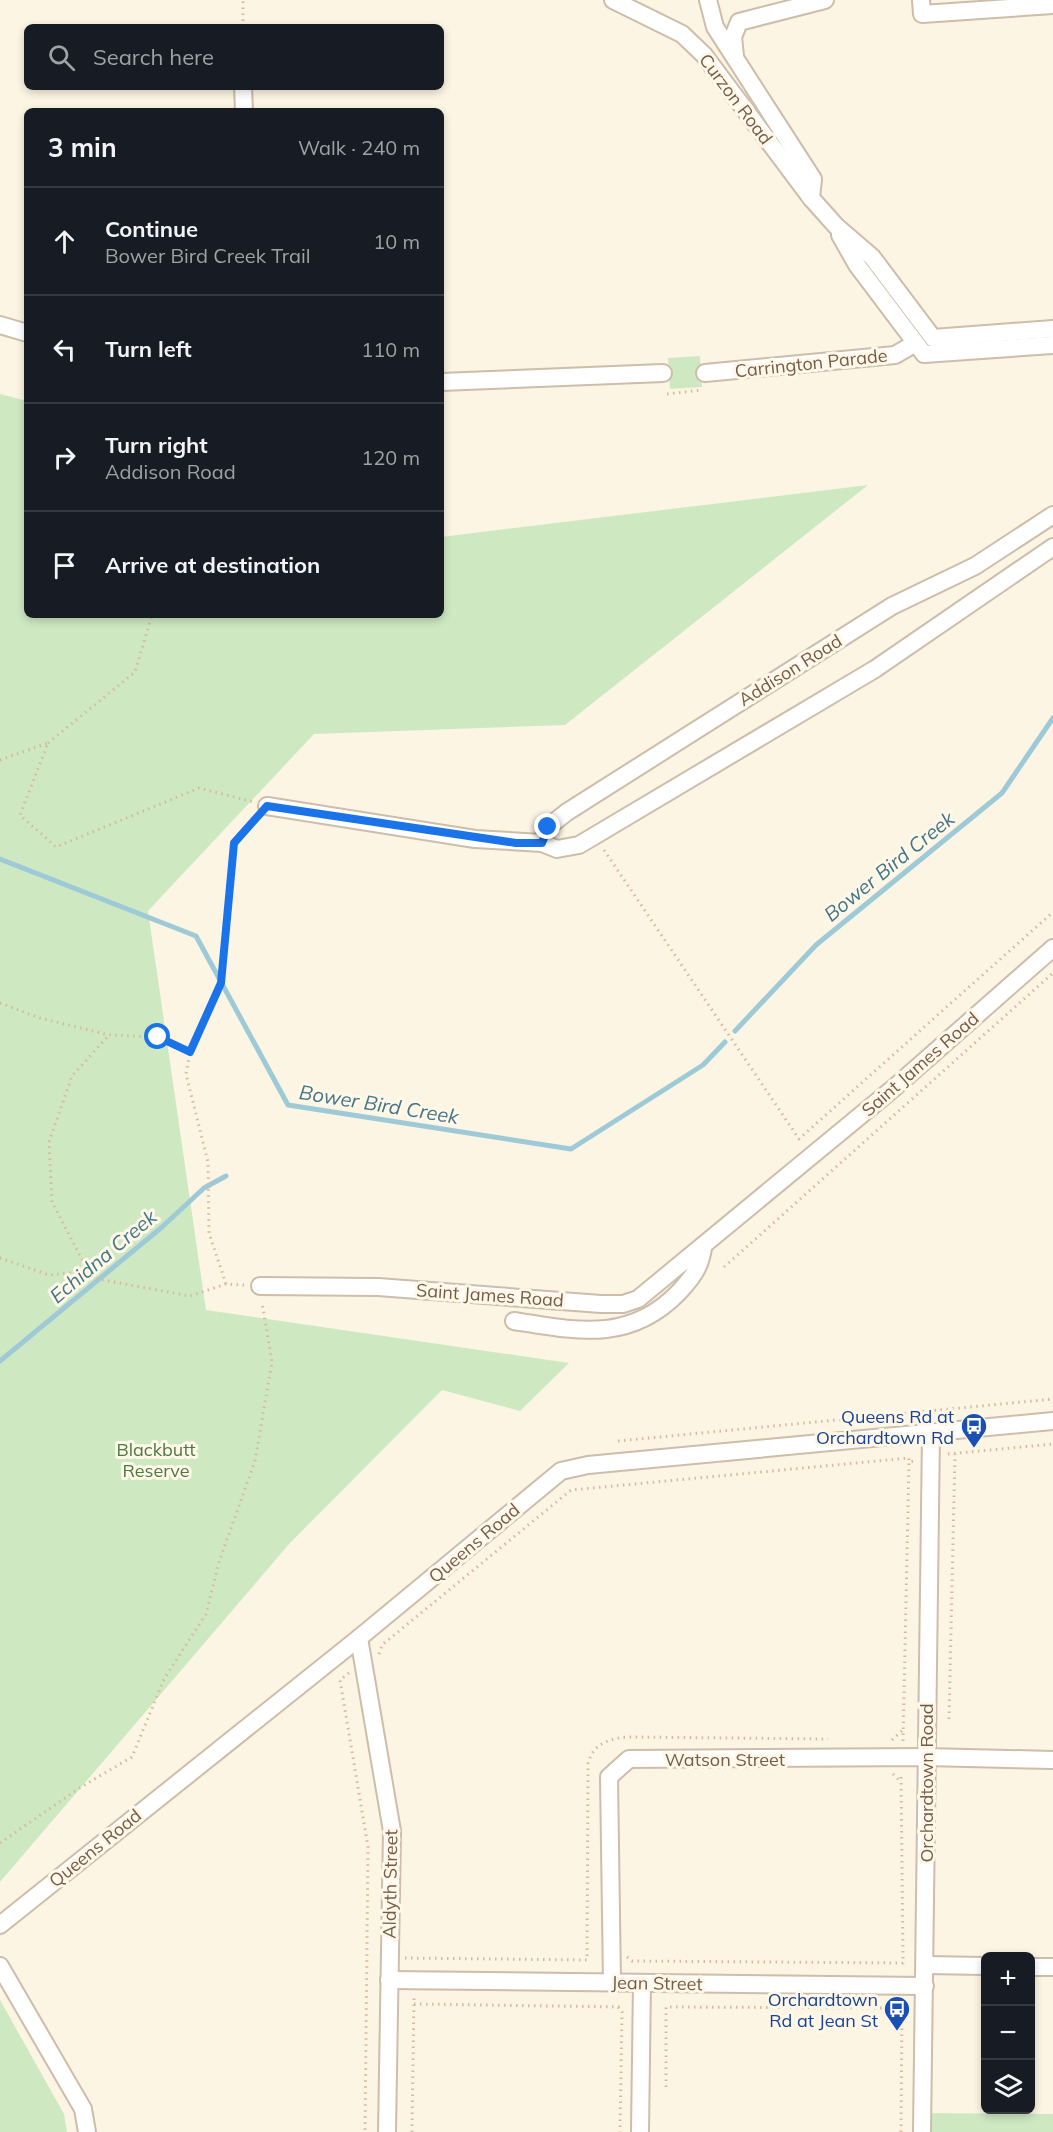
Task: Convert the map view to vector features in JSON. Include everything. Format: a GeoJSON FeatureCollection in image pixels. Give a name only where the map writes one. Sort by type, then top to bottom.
{"type":"FeatureCollection","features":[{"type":"Feature","properties":{"kind":"street","name":"Curzon Road"},"geometry":{"type":"LineString","coordinates":[[613,0],[682,34],[704,55],[811,198],[836,226],[872,257],[933,338],[1053,329]]}},
{"type":"Feature","properties":{"kind":"street"},"geometry":{"type":"LineString","coordinates":[[708,0],[715,27],[813,179],[811,198]]}},
{"type":"Feature","properties":{"kind":"street"},"geometry":{"type":"LineString","coordinates":[[735,56],[733,37],[739,21],[825,0]]}},
{"type":"Feature","properties":{"kind":"street"},"geometry":{"type":"LineString","coordinates":[[921,0],[922,14],[1053,5]]}},
{"type":"Feature","properties":{"kind":"street"},"geometry":{"type":"LineString","coordinates":[[243,90],[244,108]]}},
{"type":"Feature","properties":{"kind":"street","name":"Curzon Road"},"geometry":{"type":"LineString","coordinates":[[836,226],[856,265],[914,344]]}},
{"type":"Feature","properties":{"kind":"street"},"geometry":{"type":"LineString","coordinates":[[0,325],[24,332]]}},
{"type":"Feature","properties":{"kind":"street"},"geometry":{"type":"LineString","coordinates":[[914,344],[924,354],[1053,345]]}},
{"type":"Feature","properties":{"kind":"street","name":"Carrington Parade"},"geometry":{"type":"LineString","coordinates":[[705,373],[895,355],[914,344]]}},
{"type":"Feature","properties":{"kind":"street"},"geometry":{"type":"LineString","coordinates":[[444,382],[663,373]]}},
{"type":"Feature","properties":{"kind":"street","name":"Addison Road"},"geometry":{"type":"LineString","coordinates":[[542,843],[548,827],[567,812],[892,606],[975,566],[1053,515]]}},
{"type":"Feature","properties":{"kind":"street"},"geometry":{"type":"LineString","coordinates":[[267,806],[475,839],[542,843],[557,849],[579,845],[875,669],[1053,547]]}},
{"type":"Feature","properties":{"kind":"street","name":"Saint James Road"},"geometry":{"type":"LineString","coordinates":[[260,1286],[378,1287],[623,1304],[638,1299],[703,1248],[895,1087],[1053,948]]}},
{"type":"Feature","properties":{"kind":"street","name":"Saint James Road"},"geometry":{"type":"LineString","coordinates":[[514,1321],[600,1329],[635,1324],[662,1308],[695,1274],[703,1248]]}},
{"type":"Feature","properties":{"kind":"street","name":"Queens Road"},"geometry":{"type":"LineString","coordinates":[[0,1925],[360,1638],[561,1471],[580,1466],[1053,1421]]}},
{"type":"Feature","properties":{"kind":"street","name":"Orchardtown Road"},"geometry":{"type":"LineString","coordinates":[[922,2132],[931,1433]]}},
{"type":"Feature","properties":{"kind":"street","name":"Aldyth Street"},"geometry":{"type":"LineString","coordinates":[[360,1638],[392,1831],[387,2132]]}},
{"type":"Feature","properties":{"kind":"street","name":"Watson Street"},"geometry":{"type":"LineString","coordinates":[[612,1983],[609,1777],[629,1759],[926,1757],[1053,1760]]}},
{"type":"Feature","properties":{"kind":"street"},"geometry":{"type":"LineString","coordinates":[[925,1965],[981,1966]]}},
{"type":"Feature","properties":{"kind":"street"},"geometry":{"type":"LineString","coordinates":[[0,1966],[83,2109],[87,2132]]}},
{"type":"Feature","properties":{"kind":"street"},"geometry":{"type":"LineString","coordinates":[[1035,1966],[1053,1967]]}},
{"type":"Feature","properties":{"kind":"street","name":"Jean Street"},"geometry":{"type":"LineString","coordinates":[[388,1980],[925,1986]]}},
{"type":"Feature","properties":{"kind":"street"},"geometry":{"type":"LineString","coordinates":[[640,2132],[642,1983]]}},
{"type":"Feature","properties":{"kind":"path"},"geometry":{"type":"LineString","coordinates":[[243,0],[243,24]]}},
{"type":"Feature","properties":{"kind":"path"},"geometry":{"type":"LineString","coordinates":[[0,760],[48,743],[135,672],[151,618]]}},
{"type":"Feature","properties":{"kind":"path"},"geometry":{"type":"LineString","coordinates":[[48,743],[20,816],[56,847],[199,788],[267,806],[234,843],[221,983],[190,1052],[186,1074],[208,1162],[209,1233],[226,1284]]}},
{"type":"Feature","properties":{"kind":"path"},"geometry":{"type":"LineString","coordinates":[[595,836],[799,1138],[1053,912]]}},
{"type":"Feature","properties":{"kind":"path"},"geometry":{"type":"LineString","coordinates":[[724,1267],[1053,973]]}},
{"type":"Feature","properties":{"kind":"path"},"geometry":{"type":"LineString","coordinates":[[0,1003],[40,1018],[109,1035],[158,1037],[190,1052]]}},
{"type":"Feature","properties":{"kind":"path"},"geometry":{"type":"LineString","coordinates":[[0,1843],[81,1787],[132,1757],[164,1679],[206,1614],[219,1562],[255,1461],[272,1362],[260,1286],[226,1284],[190,1296],[98,1279],[88,1271],[52,1202],[49,1142],[72,1076],[109,1035]]}},
{"type":"Feature","properties":{"kind":"path"},"geometry":{"type":"LineString","coordinates":[[0,1258],[49,1275],[88,1271]]}},
{"type":"Feature","properties":{"kind":"path"},"geometry":{"type":"LineString","coordinates":[[618,1441],[1053,1399]]}},
{"type":"Feature","properties":{"kind":"path"},"geometry":{"type":"LineString","coordinates":[[948,1454],[1053,1444]]}},
{"type":"Feature","properties":{"kind":"path"},"geometry":{"type":"LineString","coordinates":[[949,1719],[955,1454]]}},
{"type":"Feature","properties":{"kind":"path"},"geometry":{"type":"LineString","coordinates":[[379,1655],[382,1645],[571,1490],[909,1458],[903,1741]]}},
{"type":"Feature","properties":{"kind":"path"},"geometry":{"type":"LineString","coordinates":[[350,1671],[340,1680],[368,1847],[365,2132]]}},
{"type":"Feature","properties":{"kind":"path"},"geometry":{"type":"LineString","coordinates":[[882,1740],[893,1740],[904,1729]]}},
{"type":"Feature","properties":{"kind":"path"},"geometry":{"type":"LineString","coordinates":[[587,1960],[588,1764],[594,1749],[617,1737],[838,1739]]}},
{"type":"Feature","properties":{"kind":"path"},"geometry":{"type":"LineString","coordinates":[[624,1953],[632,1960],[903,1966],[901,1772]]}},
{"type":"Feature","properties":{"kind":"path"},"geometry":{"type":"LineString","coordinates":[[893,1773],[901,1782]]}},
{"type":"Feature","properties":{"kind":"path"},"geometry":{"type":"LineString","coordinates":[[404,1958],[595,1960]]}},
{"type":"Feature","properties":{"kind":"path"},"geometry":{"type":"LineString","coordinates":[[412,2132],[414,1998]]}},
{"type":"Feature","properties":{"kind":"path"},"geometry":{"type":"LineString","coordinates":[[901,2132],[902,2003]]}},
{"type":"Feature","properties":{"kind":"path"},"geometry":{"type":"LineString","coordinates":[[414,2004],[623,2007]]}},
{"type":"Feature","properties":{"kind":"path"},"geometry":{"type":"LineString","coordinates":[[659,2006],[902,2008]]}},
{"type":"Feature","properties":{"kind":"path"},"geometry":{"type":"LineString","coordinates":[[618,2007],[622,2012],[620,2132]]}},
{"type":"Feature","properties":{"kind":"path"},"geometry":{"type":"LineString","coordinates":[[666,2007],[666,2087]]}},
{"type":"Feature","properties":{"kind":"green space"},"geometry":{"type":"Polygon","coordinates":[[[700,356],[702,387],[670,389],[668,358],[700,356]]]}},
{"type":"Feature","properties":{"kind":"green space","name":"Blackbutt Reserve"},"geometry":{"type":"Polygon","coordinates":[[[0,394],[24,400],[24,618],[444,618],[444,537],[868,485],[565,725],[314,734],[148,911],[206,1310],[569,1363],[520,1411],[442,1390],[290,1543],[0,1882],[0,394]]]}},
{"type":"Feature","properties":{"kind":"green space"},"geometry":{"type":"Polygon","coordinates":[[[0,2000],[64,2114],[67,2132],[0,2132],[0,2000]]]}},
{"type":"Feature","properties":{"kind":"green space"},"geometry":{"type":"Polygon","coordinates":[[[922,2113],[1053,2114],[1053,2132],[922,2132],[922,2113]]]}},
{"type":"Feature","properties":{"kind":"waterway","name":"Bower Bird Creek"},"geometry":{"type":"LineString","coordinates":[[735,1031],[816,945],[1002,793],[1053,718]]}},
{"type":"Feature","properties":{"kind":"waterway","name":"Bower Bird Creek"},"geometry":{"type":"LineString","coordinates":[[0,859],[196,936],[288,1105],[571,1149],[703,1065],[725,1042]]}},
{"type":"Feature","properties":{"kind":"waterway","name":"Echidna Creek"},"geometry":{"type":"LineString","coordinates":[[0,1361],[162,1227],[204,1188],[226,1176]]}},
{"type":"Feature","properties":{"kind":"place","name":"Queens Rd at Orchardtown Rd"},"geometry":{"type":"Point","coordinates":[974,1449]}},
{"type":"Feature","properties":{"kind":"place","name":"Orchardtown Rd at Jean St"},"geometry":{"type":"Point","coordinates":[897,2032]}},
{"type":"Feature","properties":{"kind":"route"},"geometry":{"type":"LineString","coordinates":[[158,1037],[190,1052],[221,983],[234,843],[267,806],[475,839],[516,843],[542,843],[548,827]]}}]}
